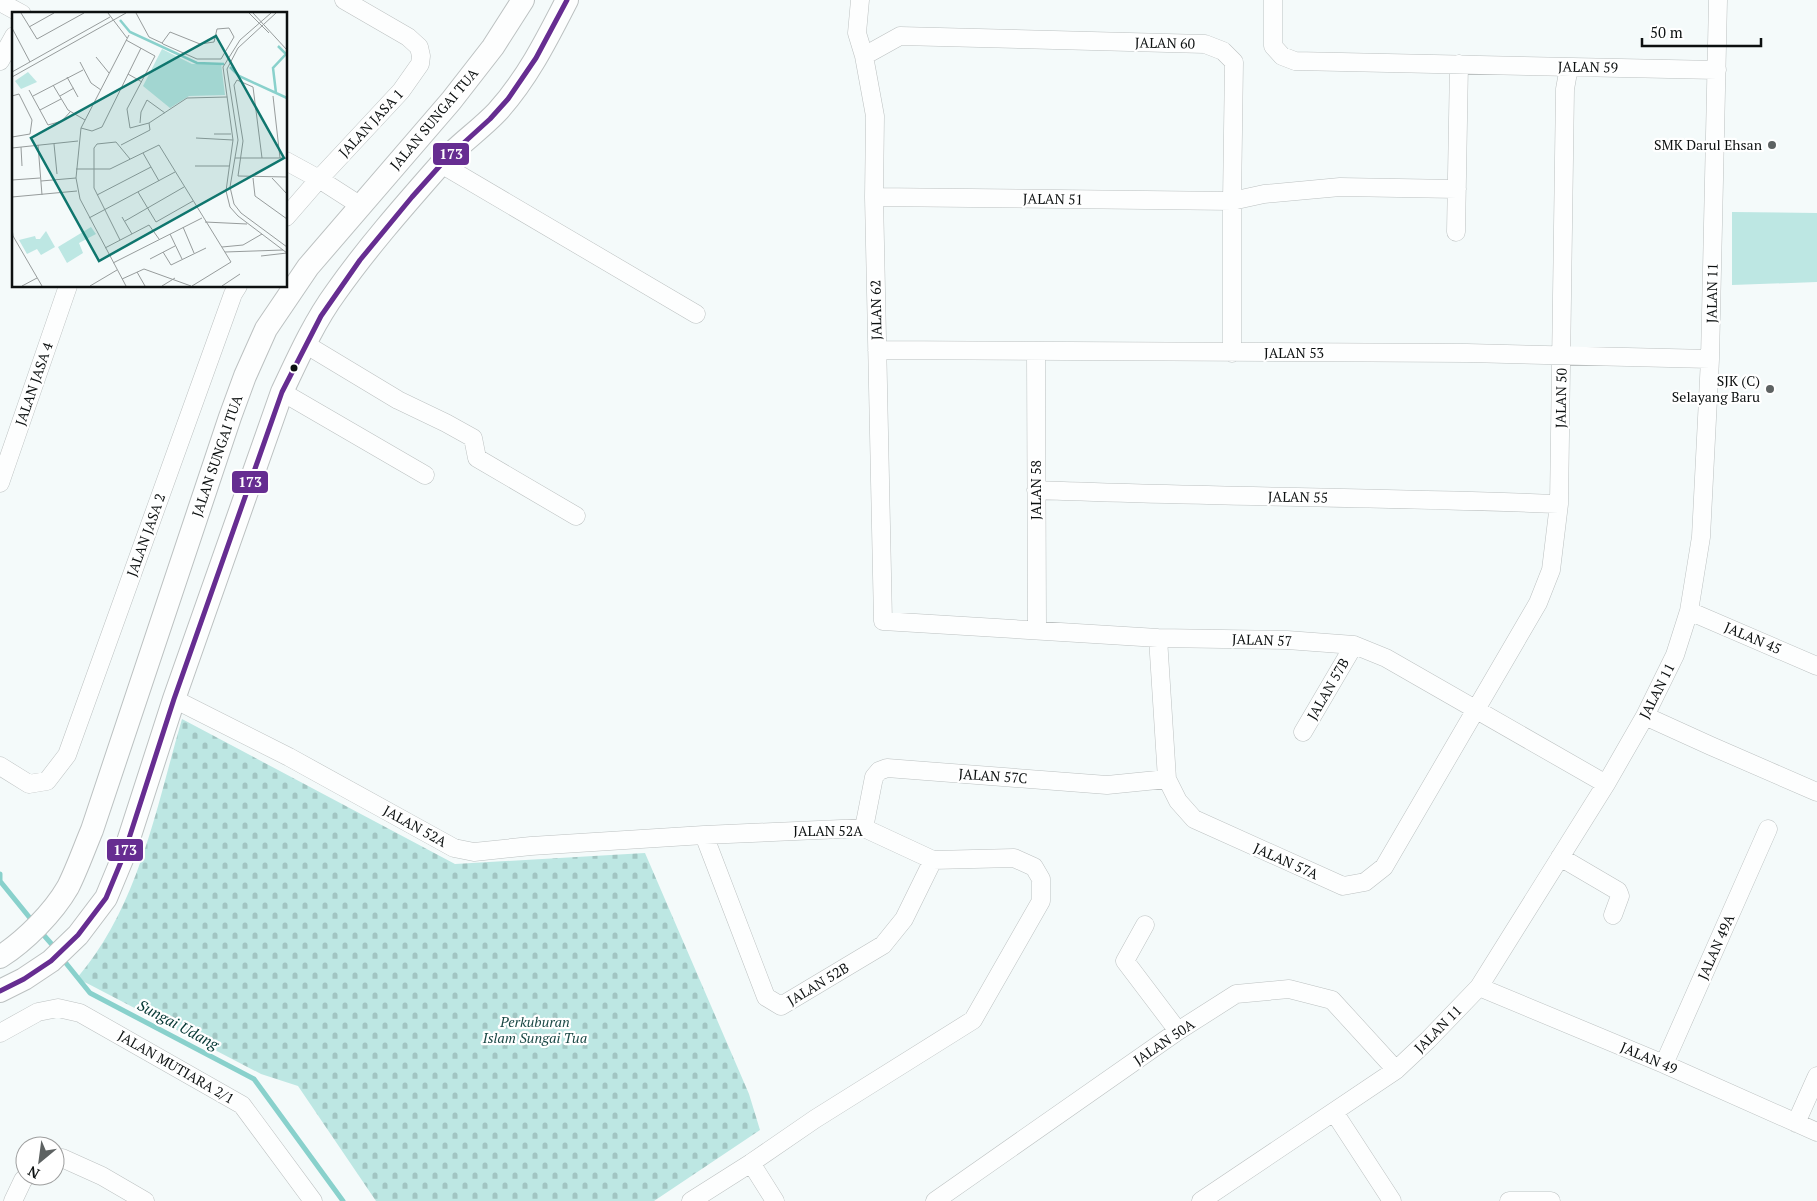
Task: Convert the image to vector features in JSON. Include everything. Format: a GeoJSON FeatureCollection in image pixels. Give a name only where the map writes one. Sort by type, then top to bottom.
{"type":"FeatureCollection","features":[{"type":"Feature","properties":{"kind":"main road","name":"JALAN SUNGAI TUA"},"geometry":{"type":"LineString","coordinates":[[0,957],[22,940],[55,907],[68,886],[92,830],[225,433],[252,360],[266,329],[308,266],[469,78],[493,47],[523,0]]}},
{"type":"Feature","properties":{"kind":"main road"},"geometry":{"type":"LineString","coordinates":[[0,991],[50,961],[78,935],[106,898],[123,857],[174,699],[282,392],[310,336],[336,292],[441,164],[497,112],[540,54],[567,0]]}},
{"type":"Feature","properties":{"kind":"main road"},"geometry":{"type":"LineString","coordinates":[[310,336],[324,292],[362,235],[365,222],[361,206],[382,206],[397,196],[462,128],[497,112]]}},
{"type":"Feature","properties":{"kind":"street","name":"JALAN JASA 1"},"geometry":{"type":"LineString","coordinates":[[319,179],[401,91],[420,64],[419,47],[408,37],[344,0]]}},
{"type":"Feature","properties":{"kind":"street","name":"JALAN 62"},"geometry":{"type":"LineString","coordinates":[[860,0],[857,33],[864,56],[875,116],[874,197],[883,621]]}},
{"type":"Feature","properties":{"kind":"street","name":"JALAN 59"},"geometry":{"type":"LineString","coordinates":[[1272,0],[1273,46],[1282,56],[1295,61],[1717,70]]}},
{"type":"Feature","properties":{"kind":"street","name":"JALAN 11"},"geometry":{"type":"LineString","coordinates":[[1201,1201],[1396,1070],[1428,1040],[1478,987],[1606,784],[1645,716],[1675,655],[1689,611],[1701,537],[1710,359],[1718,0]]}},
{"type":"Feature","properties":{"kind":"street"},"geometry":{"type":"LineString","coordinates":[[0,2],[18,12]]}},
{"type":"Feature","properties":{"kind":"street","name":"JALAN 60"},"geometry":{"type":"LineString","coordinates":[[864,56],[900,36],[1205,44],[1223,51],[1234,62],[1232,353]]}},
{"type":"Feature","properties":{"kind":"street"},"geometry":{"type":"LineString","coordinates":[[1,56],[12,39]]}},
{"type":"Feature","properties":{"kind":"street"},"geometry":{"type":"LineString","coordinates":[[1456,232],[1459,64]]}},
{"type":"Feature","properties":{"kind":"street","name":"JALAN 50"},"geometry":{"type":"LineString","coordinates":[[1476,710],[1538,603],[1551,570],[1559,504],[1565,89],[1569,67]]}},
{"type":"Feature","properties":{"kind":"street"},"geometry":{"type":"LineString","coordinates":[[288,162],[361,206]]}},
{"type":"Feature","properties":{"kind":"street"},"geometry":{"type":"LineString","coordinates":[[441,164],[696,314]]}},
{"type":"Feature","properties":{"kind":"street"},"geometry":{"type":"LineString","coordinates":[[288,215],[319,179]]}},
{"type":"Feature","properties":{"kind":"street","name":"JALAN 51"},"geometry":{"type":"LineString","coordinates":[[874,197],[1232,201],[1264,194],[1340,187],[1457,189]]}},
{"type":"Feature","properties":{"kind":"street","name":"JALAN JASA 4"},"geometry":{"type":"LineString","coordinates":[[0,483],[67,288]]}},
{"type":"Feature","properties":{"kind":"street","name":"JALAN JASA 2"},"geometry":{"type":"LineString","coordinates":[[0,766],[29,784],[47,780],[67,755],[237,288]]}},
{"type":"Feature","properties":{"kind":"street"},"geometry":{"type":"LineString","coordinates":[[310,336],[398,400],[473,438],[477,458],[576,516]]}},
{"type":"Feature","properties":{"kind":"street","name":"JALAN 53"},"geometry":{"type":"LineString","coordinates":[[877,350],[1467,353],[1710,359]]}},
{"type":"Feature","properties":{"kind":"street","name":"JALAN 58"},"geometry":{"type":"LineString","coordinates":[[1036,351],[1037,630]]}},
{"type":"Feature","properties":{"kind":"street"},"geometry":{"type":"LineString","coordinates":[[282,392],[425,475]]}},
{"type":"Feature","properties":{"kind":"street","name":"JALAN 55"},"geometry":{"type":"LineString","coordinates":[[1036,490],[1559,504]]}},
{"type":"Feature","properties":{"kind":"street","name":"JALAN 45"},"geometry":{"type":"LineString","coordinates":[[1689,611],[1817,666]]}},
{"type":"Feature","properties":{"kind":"street","name":"JALAN 57"},"geometry":{"type":"LineString","coordinates":[[883,621],[1158,638],[1287,640],[1354,645],[1386,658],[1606,784]]}},
{"type":"Feature","properties":{"kind":"street","name":"JALAN 57A"},"geometry":{"type":"LineString","coordinates":[[1158,638],[1167,779],[1178,801],[1194,819],[1343,886],[1365,882],[1384,867],[1476,710]]}},
{"type":"Feature","properties":{"kind":"street","name":"JALAN 57B"},"geometry":{"type":"LineString","coordinates":[[1303,732],[1354,645]]}},
{"type":"Feature","properties":{"kind":"street","name":"JALAN 52A"},"geometry":{"type":"LineString","coordinates":[[174,699],[305,766],[454,848],[474,852],[704,835],[864,828],[933,860],[1014,858],[1034,867],[1041,879],[1041,901],[973,1020],[815,1119],[691,1201]]}},
{"type":"Feature","properties":{"kind":"street"},"geometry":{"type":"LineString","coordinates":[[1645,716],[1817,792]]}},
{"type":"Feature","properties":{"kind":"street","name":"JALAN 57C"},"geometry":{"type":"LineString","coordinates":[[864,828],[874,778],[878,771],[887,768],[1107,785],[1167,779]]}},
{"type":"Feature","properties":{"kind":"street","name":"JALAN 49A"},"geometry":{"type":"LineString","coordinates":[[1664,1064],[1768,830]]}},
{"type":"Feature","properties":{"kind":"street","name":"JALAN 52B"},"geometry":{"type":"LineString","coordinates":[[704,835],[766,997],[781,1006],[883,945],[904,919],[933,860]]}},
{"type":"Feature","properties":{"kind":"street"},"geometry":{"type":"LineString","coordinates":[[1560,857],[1618,891],[1620,896],[1613,914]]}},
{"type":"Feature","properties":{"kind":"street"},"geometry":{"type":"LineString","coordinates":[[1145,925],[1125,961],[1178,1031]]}},
{"type":"Feature","properties":{"kind":"street","name":"JALAN 49"},"geometry":{"type":"LineString","coordinates":[[1478,987],[1664,1064],[1817,1132]]}},
{"type":"Feature","properties":{"kind":"street","name":"JALAN 50A"},"geometry":{"type":"LineString","coordinates":[[936,1201],[1178,1031],[1236,994],[1289,990],[1332,1000],[1396,1070]]}},
{"type":"Feature","properties":{"kind":"street","name":"JALAN MUTIARA 2/1"},"geometry":{"type":"LineString","coordinates":[[0,1033],[38,1012],[58,1008],[80,1013],[242,1105],[313,1201]]}},
{"type":"Feature","properties":{"kind":"street"},"geometry":{"type":"LineString","coordinates":[[1796,1123],[1817,1076]]}},
{"type":"Feature","properties":{"kind":"street"},"geometry":{"type":"LineString","coordinates":[[1334,1112],[1392,1201]]}},
{"type":"Feature","properties":{"kind":"street"},"geometry":{"type":"LineString","coordinates":[[65,1159],[102,1176],[145,1201]]}},
{"type":"Feature","properties":{"kind":"street"},"geometry":{"type":"LineString","coordinates":[[751,1163],[775,1201]]}},
{"type":"Feature","properties":{"kind":"street"},"geometry":{"type":"LineString","coordinates":[[13,1201],[20,1186]]}},
{"type":"Feature","properties":{"kind":"street"},"geometry":{"type":"LineString","coordinates":[[1509,1201],[1551,1201]]}},
{"type":"Feature","properties":{"kind":"green space"},"geometry":{"type":"Polygon","coordinates":[[[1732,212],[1817,213],[1817,282],[1732,285],[1732,212]]]}},
{"type":"Feature","properties":{"kind":"green space","name":"Perkuburan Islam Sungai Tua"},"geometry":{"type":"Polygon","coordinates":[[[182,719],[455,864],[645,853],[749,1094],[760,1130],[654,1201],[376,1201],[298,1086],[261,1074],[77,978],[98,950],[116,920],[131,888],[154,821],[182,719]]]}},
{"type":"Feature","properties":{"kind":"waterway","name":"Sungai Udang"},"geometry":{"type":"LineString","coordinates":[[0,874],[0,881],[34,923]]}},
{"type":"Feature","properties":{"kind":"waterway","name":"Sungai Udang"},"geometry":{"type":"LineString","coordinates":[[41,932],[55,948]]}},
{"type":"Feature","properties":{"kind":"waterway","name":"Sungai Udang"},"geometry":{"type":"LineString","coordinates":[[61,957],[90,993],[254,1079],[343,1201]]}},
{"type":"Feature","properties":{"kind":"transit line","name":"173"},"geometry":{"type":"LineString","coordinates":[[0,991],[24,979],[51,961],[78,935],[106,898],[123,857],[174,699],[282,392],[321,316],[360,260],[412,197],[446,159],[490,119],[508,99],[536,58],[567,0]]}},
{"type":"Feature","properties":{"kind":"place","name":"SMK Darul Ehsan"},"geometry":{"type":"Point","coordinates":[1772,145]}},
{"type":"Feature","properties":{"kind":"place","name":"SJK (C) Selayang Baru"},"geometry":{"type":"Point","coordinates":[1770,389]}}]}
